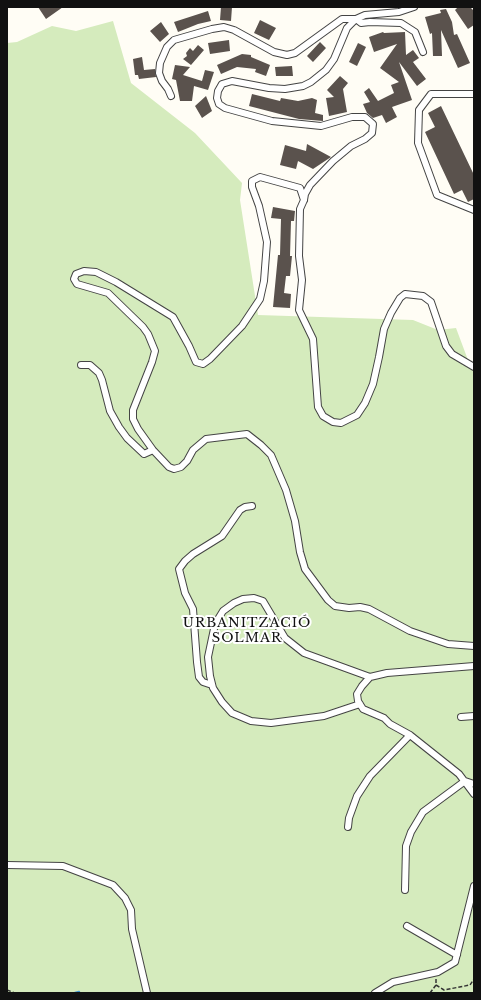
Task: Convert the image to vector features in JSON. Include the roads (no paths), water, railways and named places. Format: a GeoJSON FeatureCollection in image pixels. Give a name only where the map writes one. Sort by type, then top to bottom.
{"type":"FeatureCollection","features":[{"type":"Feature","properties":{"kind":"street"},"geometry":{"type":"LineString","coordinates":[[414,7],[399,12],[365,15],[356,19],[347,28],[334,59],[326,70],[311,82],[303,86],[285,89],[269,88],[232,81],[222,84],[218,91],[217,98],[219,104],[225,108],[272,121],[322,126],[352,117],[365,117],[373,124],[372,133],[365,139],[351,146],[333,161],[310,185],[300,209],[299,256],[302,280],[298,310],[313,339],[318,407],[323,416],[333,422],[341,423],[357,415],[365,403],[373,384],[384,329],[391,313],[400,298],[405,294],[423,296],[431,302],[446,346],[452,354],[474,367]]}},
{"type":"Feature","properties":{"kind":"street"},"geometry":{"type":"LineString","coordinates":[[171,96],[159,73],[163,55],[167,47],[174,40],[212,29],[224,27],[234,30],[274,52],[287,55],[295,53],[342,19],[356,19],[361,23],[401,23],[415,32],[423,52]]}},
{"type":"Feature","properties":{"kind":"street"},"geometry":{"type":"LineString","coordinates":[[474,94],[431,94],[419,110],[418,143],[437,195],[474,210]]}},
{"type":"Feature","properties":{"kind":"street"},"geometry":{"type":"LineString","coordinates":[[304,200],[300,188],[260,177],[252,181],[252,187],[259,206],[267,242],[264,281],[260,299],[242,326],[210,359],[203,364],[196,362],[173,317],[116,282],[96,272],[84,271],[76,274],[74,279],[77,284],[108,294],[143,327],[152,343],[155,351],[133,410],[133,419],[138,429],[153,450],[169,467],[174,469],[181,468],[193,450],[206,439],[247,434],[271,455],[286,490],[295,521],[300,552],[305,568],[328,600],[335,606],[349,608],[360,607],[369,609],[410,631],[448,644],[474,646]]}},
{"type":"Feature","properties":{"kind":"street"},"geometry":{"type":"LineString","coordinates":[[81,365],[90,365],[99,373],[110,411],[127,438],[144,454],[153,450]]}},
{"type":"Feature","properties":{"kind":"street"},"geometry":{"type":"LineString","coordinates":[[212,685],[203,682],[199,677],[193,609],[185,592],[179,569],[185,561],[194,554],[222,536],[240,510],[245,507],[252,506]]}},
{"type":"Feature","properties":{"kind":"street"},"geometry":{"type":"LineString","coordinates":[[360,704],[324,716],[271,723],[251,721],[232,713],[222,702],[212,685],[208,665],[208,657],[215,624],[223,611],[234,603],[243,599],[254,598],[263,601],[285,638],[304,653],[370,677],[387,673],[474,666]]}},
{"type":"Feature","properties":{"kind":"street"},"geometry":{"type":"LineString","coordinates":[[370,677],[357,694],[363,709],[384,718],[410,735],[459,774],[474,794]]}},
{"type":"Feature","properties":{"kind":"street"},"geometry":{"type":"LineString","coordinates":[[461,717],[474,716]]}},
{"type":"Feature","properties":{"kind":"street"},"geometry":{"type":"LineString","coordinates":[[348,827],[349,818],[357,796],[370,776],[410,735]]}},
{"type":"Feature","properties":{"kind":"street"},"geometry":{"type":"LineString","coordinates":[[465,781],[474,784]]}},
{"type":"Feature","properties":{"kind":"street"},"geometry":{"type":"LineString","coordinates":[[404,890],[406,846],[411,832],[423,812],[465,781]]}},
{"type":"Feature","properties":{"kind":"street"},"geometry":{"type":"LineString","coordinates":[[7,865],[63,866],[113,885],[125,898],[130,910],[132,929],[147,993]]}},
{"type":"Feature","properties":{"kind":"street"},"geometry":{"type":"LineString","coordinates":[[375,993],[393,982],[438,972],[455,962],[474,886]]}},
{"type":"Feature","properties":{"kind":"street"},"geometry":{"type":"LineString","coordinates":[[407,926],[457,955]]}},
{"type":"Feature","properties":{"kind":"waterway"},"geometry":{"type":"LineString","coordinates":[[75,993],[79,992]]}},
{"type":"Feature","properties":{"kind":"district","name":"URBANITZACIÓ SOLMAR"},"geometry":{"type":"Point","coordinates":[247,630]}}]}
